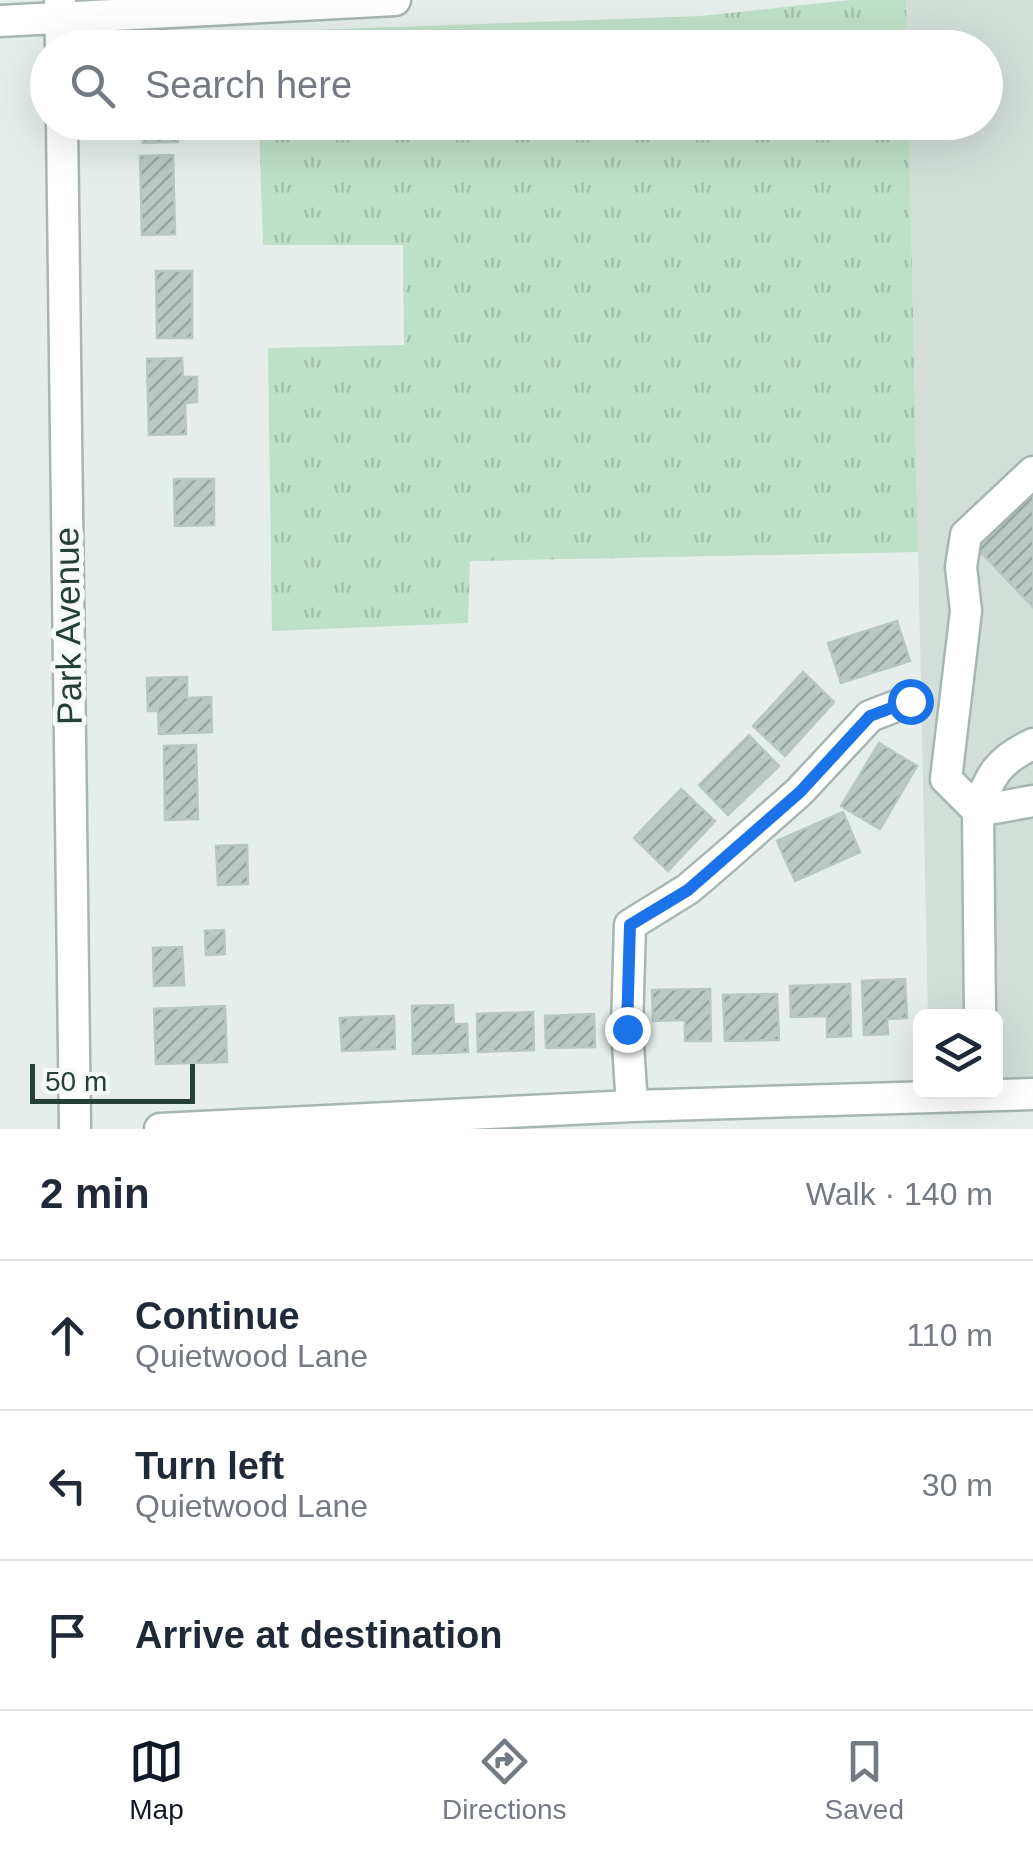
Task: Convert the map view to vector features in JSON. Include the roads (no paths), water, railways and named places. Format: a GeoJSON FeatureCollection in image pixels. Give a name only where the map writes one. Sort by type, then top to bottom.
{"type":"FeatureCollection","features":[{"type":"Feature","properties":{"kind":"street"},"geometry":{"type":"LineString","coordinates":[[0,21],[60,22],[395,0]]}},
{"type":"Feature","properties":{"kind":"street","name":"Park Avenue"},"geometry":{"type":"LineString","coordinates":[[62,140],[75,1129]]}},
{"type":"Feature","properties":{"kind":"street"},"geometry":{"type":"LineString","coordinates":[[978,811],[946,780],[966,611],[961,567],[966,535],[1033,472]]}},
{"type":"Feature","properties":{"kind":"street"},"geometry":{"type":"LineString","coordinates":[[632,1106],[627,1029],[630,925],[688,890],[711,870],[800,792],[870,716],[910,701]]}},
{"type":"Feature","properties":{"kind":"street"},"geometry":{"type":"LineString","coordinates":[[980,1009],[978,811],[986,785],[1006,757],[1033,744]]}},
{"type":"Feature","properties":{"kind":"street"},"geometry":{"type":"LineString","coordinates":[[978,811],[1033,801]]}},
{"type":"Feature","properties":{"kind":"street"},"geometry":{"type":"LineString","coordinates":[[1003,1094],[1033,1094]]}},
{"type":"Feature","properties":{"kind":"street"},"geometry":{"type":"LineString","coordinates":[[160,1129],[440,1122],[632,1106],[913,1096]]}}]}
